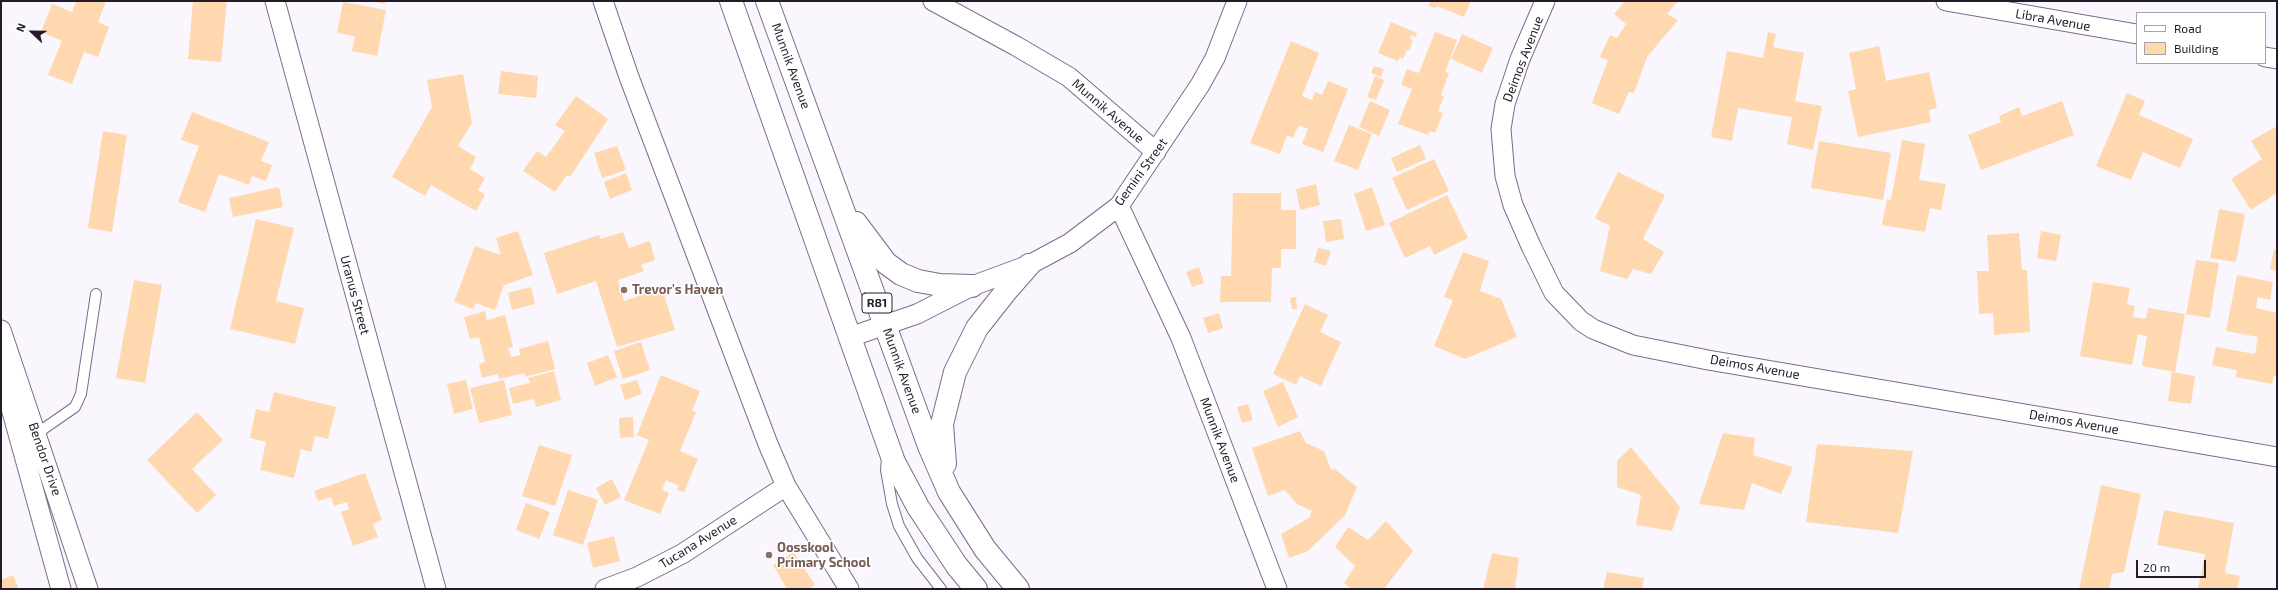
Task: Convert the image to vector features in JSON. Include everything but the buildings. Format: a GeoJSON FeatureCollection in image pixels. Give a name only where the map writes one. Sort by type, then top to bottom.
{"type":"FeatureCollection","features":[{"type":"Feature","properties":{"kind":"main road","name":"R81"},"geometry":{"type":"LineString","coordinates":[[731,1],[888,447],[918,507],[957,566],[976,589]]}},
{"type":"Feature","properties":{"kind":"main road","name":"Munnik Avenue"},"geometry":{"type":"LineString","coordinates":[[767,1],[929,446],[949,492],[984,549],[1018,589]]}},
{"type":"Feature","properties":{"kind":"main road"},"geometry":{"type":"LineString","coordinates":[[839,197],[876,251],[886,263],[901,274],[918,281],[940,285],[972,286]]}},
{"type":"Feature","properties":{"kind":"main road"},"geometry":{"type":"LineString","coordinates":[[949,492],[942,441],[942,424],[955,372],[977,328],[1007,290],[1029,266]]}},
{"type":"Feature","properties":{"kind":"street","name":"Uranus Street"},"geometry":{"type":"LineString","coordinates":[[275,1],[436,589]]}},
{"type":"Feature","properties":{"kind":"street"},"geometry":{"type":"LineString","coordinates":[[602,1],[747,391],[786,486],[849,589]]}},
{"type":"Feature","properties":{"kind":"street","name":"Munnik Avenue"},"geometry":{"type":"LineString","coordinates":[[933,1],[1070,77],[1156,152]]}},
{"type":"Feature","properties":{"kind":"street","name":"Gemini Street"},"geometry":{"type":"LineString","coordinates":[[850,337],[917,314],[972,286],[1029,266],[1070,244],[1119,206],[1156,152],[1215,58],[1237,1]]}},
{"type":"Feature","properties":{"kind":"street","name":"Deimos Avenue"},"geometry":{"type":"LineString","coordinates":[[1545,1],[1520,59],[1505,104],[1501,128],[1505,176],[1514,205],[1531,246],[1554,293],[1581,321],[1593,328],[1634,345],[1708,360],[2277,457]]}},
{"type":"Feature","properties":{"kind":"street","name":"Libra Avenue"},"geometry":{"type":"LineString","coordinates":[[1946,1],[2136,34]]}},
{"type":"Feature","properties":{"kind":"street"},"geometry":{"type":"LineString","coordinates":[[2266,57],[2277,59]]}},
{"type":"Feature","properties":{"kind":"street","name":"Munnik Avenue"},"geometry":{"type":"LineString","coordinates":[[1119,206],[1181,338],[1277,589]]}},
{"type":"Feature","properties":{"kind":"street","name":"Bendor Drive"},"geometry":{"type":"LineString","coordinates":[[1,330],[88,589]]}},
{"type":"Feature","properties":{"kind":"street","name":"Bendor Drive"},"geometry":{"type":"LineString","coordinates":[[1,372],[61,589]]}},
{"type":"Feature","properties":{"kind":"street","name":"Tucana Avenue"},"geometry":{"type":"LineString","coordinates":[[605,589],[637,577],[682,554],[786,486]]}},
{"type":"Feature","properties":{"kind":"lane"},"geometry":{"type":"LineString","coordinates":[[36,434],[74,407],[81,394],[96,294]]}},
{"type":"Feature","properties":{"kind":"lane"},"geometry":{"type":"LineString","coordinates":[[888,447],[886,470],[892,504],[899,526],[917,558],[941,589]]}},
{"type":"Feature","properties":{"kind":"place","name":"Trevor's Haven"},"geometry":{"type":"Point","coordinates":[624,290]}},
{"type":"Feature","properties":{"kind":"place","name":"Oosskool Primary School"},"geometry":{"type":"Point","coordinates":[769,555]}}]}
